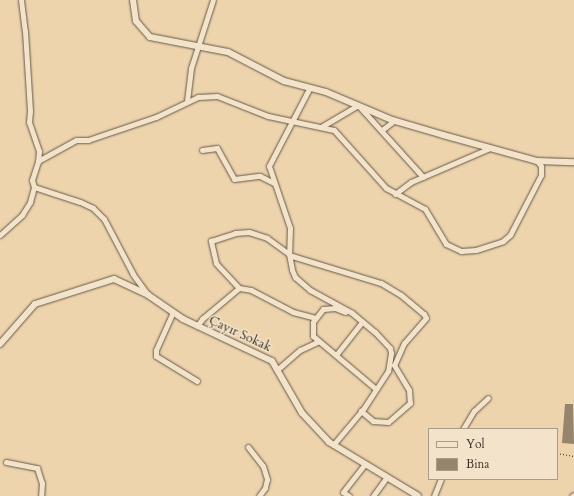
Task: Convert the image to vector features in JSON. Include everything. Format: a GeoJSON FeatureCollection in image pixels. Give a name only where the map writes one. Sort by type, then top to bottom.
{"type":"FeatureCollection","features":[{"type":"Feature","properties":{"kind":"street"},"geometry":{"type":"LineString","coordinates":[[0,234],[22,215],[30,202],[34,187],[32,180],[38,162],[39,151],[29,122],[30,111],[25,31],[21,0]]}},
{"type":"Feature","properties":{"kind":"street"},"geometry":{"type":"LineString","coordinates":[[133,0],[136,21],[150,37],[199,46],[240,56],[275,77],[309,89],[326,92],[395,120],[537,161],[574,162]]}},
{"type":"Feature","properties":{"kind":"street"},"geometry":{"type":"LineString","coordinates":[[187,101],[189,77],[213,0]]}},
{"type":"Feature","properties":{"kind":"street"},"geometry":{"type":"LineString","coordinates":[[309,89],[269,161],[269,171],[275,183],[290,228],[289,254],[292,270],[300,282],[357,318],[390,348],[388,371],[361,411],[334,445]]}},
{"type":"Feature","properties":{"kind":"street"},"geometry":{"type":"LineString","coordinates":[[38,162],[76,140],[88,140],[151,118],[198,96],[217,96],[268,116],[290,122],[334,130],[386,188],[424,209],[450,247],[461,251],[476,250],[503,241],[510,235],[541,175],[541,166],[537,161]]}},
{"type":"Feature","properties":{"kind":"street"},"geometry":{"type":"LineString","coordinates":[[321,127],[358,106]]}},
{"type":"Feature","properties":{"kind":"street"},"geometry":{"type":"LineString","coordinates":[[358,106],[382,130],[423,177]]}},
{"type":"Feature","properties":{"kind":"street"},"geometry":{"type":"LineString","coordinates":[[382,130],[395,120]]}},
{"type":"Feature","properties":{"kind":"street"},"geometry":{"type":"LineString","coordinates":[[202,150],[217,148],[234,179],[260,176],[275,183]]}},
{"type":"Feature","properties":{"kind":"street"},"geometry":{"type":"LineString","coordinates":[[395,194],[423,177],[490,148]]}},
{"type":"Feature","properties":{"kind":"street"},"geometry":{"type":"LineString","coordinates":[[34,187],[80,202],[104,218],[133,274],[148,295]]}},
{"type":"Feature","properties":{"kind":"street"},"geometry":{"type":"LineString","coordinates":[[315,318],[293,312],[251,290],[239,288],[216,263],[211,246],[213,238],[249,232],[267,238],[289,254],[318,266],[347,271],[381,282],[401,295],[426,318],[404,342],[394,365],[409,390],[410,402],[388,422],[374,421],[361,411]]}},
{"type":"Feature","properties":{"kind":"street","name":"Çayır Sokak"},"geometry":{"type":"LineString","coordinates":[[0,344],[35,304],[114,279],[148,295],[197,326],[272,361],[302,413],[334,445],[386,478],[418,496]]}},
{"type":"Feature","properties":{"kind":"street"},"geometry":{"type":"LineString","coordinates":[[197,326],[202,319],[239,288]]}},
{"type":"Feature","properties":{"kind":"street"},"geometry":{"type":"LineString","coordinates":[[357,318],[329,308],[323,309],[315,318],[313,336],[317,342],[336,355],[376,389]]}},
{"type":"Feature","properties":{"kind":"street"},"geometry":{"type":"LineString","coordinates":[[173,312],[156,350],[156,356],[197,382]]}},
{"type":"Feature","properties":{"kind":"street"},"geometry":{"type":"LineString","coordinates":[[336,355],[362,322]]}},
{"type":"Feature","properties":{"kind":"street"},"geometry":{"type":"LineString","coordinates":[[278,369],[300,350],[317,342]]}},
{"type":"Feature","properties":{"kind":"street"},"geometry":{"type":"LineString","coordinates":[[464,428],[474,411],[488,398]]}},
{"type":"Feature","properties":{"kind":"street"},"geometry":{"type":"LineString","coordinates":[[248,446],[263,466],[268,479],[265,488],[259,496]]}},
{"type":"Feature","properties":{"kind":"street"},"geometry":{"type":"LineString","coordinates":[[6,462],[37,468],[42,484],[41,496]]}},
{"type":"Feature","properties":{"kind":"street"},"geometry":{"type":"LineString","coordinates":[[349,496],[343,492],[364,464]]}},
{"type":"Feature","properties":{"kind":"street"},"geometry":{"type":"LineString","coordinates":[[372,496],[386,478]]}},
{"type":"Feature","properties":{"kind":"street"},"geometry":{"type":"LineString","coordinates":[[434,496],[441,480]]}},
{"type":"Feature","properties":{"kind":"path"},"geometry":{"type":"LineString","coordinates":[[558,453],[574,456]]}},
{"type":"Feature","properties":{"kind":"building"},"geometry":{"type":"Polygon","coordinates":[[[565,404],[573,404],[574,444],[562,443],[565,404]]]}}]}
